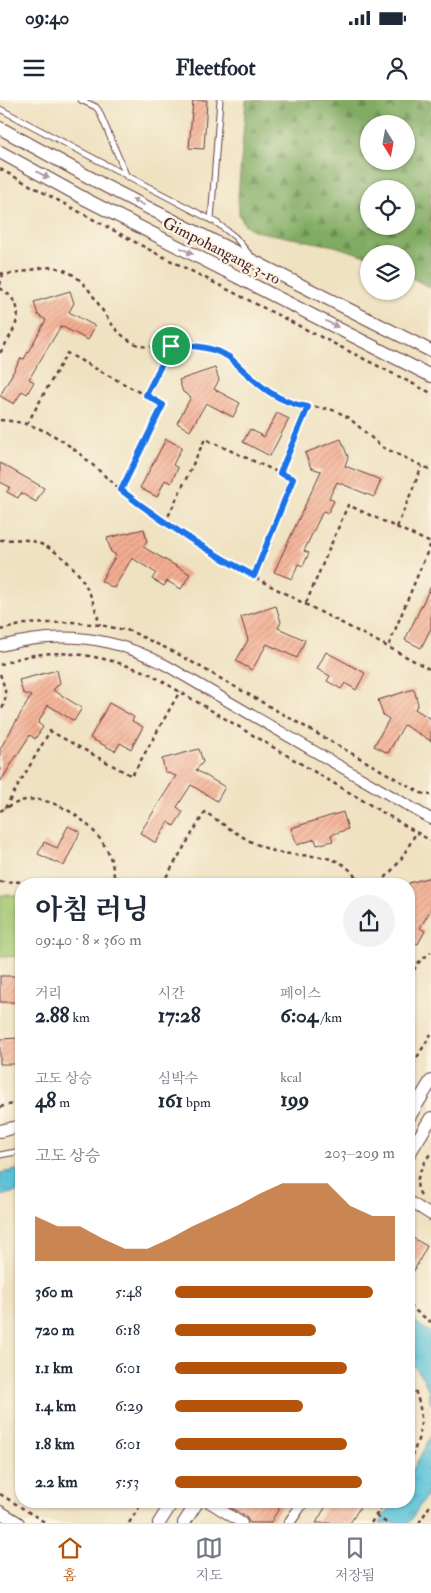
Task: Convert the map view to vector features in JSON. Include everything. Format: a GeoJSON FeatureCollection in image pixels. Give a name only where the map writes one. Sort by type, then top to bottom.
{"type":"FeatureCollection","features":[{"type":"Feature","properties":{"kind":"street","name":"Gimpohangang 3-ro"},"geometry":{"type":"LineString","coordinates":[[0,128],[107,187],[431,351]]}},
{"type":"Feature","properties":{"kind":"street","name":"Gimpohangang 3-ro"},"geometry":{"type":"LineString","coordinates":[[0,152],[87,200],[431,376]]}},
{"type":"Feature","properties":{"kind":"street"},"geometry":{"type":"LineString","coordinates":[[0,646],[38,638],[76,637],[135,650],[169,667],[431,820]]}},
{"type":"Feature","properties":{"kind":"street"},"geometry":{"type":"LineString","coordinates":[[415,1107],[431,1081]]}},
{"type":"Feature","properties":{"kind":"street"},"geometry":{"type":"LineString","coordinates":[[415,1144],[431,1118]]}},
{"type":"Feature","properties":{"kind":"street"},"geometry":{"type":"LineString","coordinates":[[0,1131],[15,1127]]}},
{"type":"Feature","properties":{"kind":"street"},"geometry":{"type":"LineString","coordinates":[[415,1205],[431,1215]]}},
{"type":"Feature","properties":{"kind":"street"},"geometry":{"type":"LineString","coordinates":[[159,1523],[169,1508]]}},
{"type":"Feature","properties":{"kind":"street"},"geometry":{"type":"LineString","coordinates":[[184,1523],[194,1508]]}},
{"type":"Feature","properties":{"kind":"street"},"geometry":{"type":"LineString","coordinates":[[218,1508],[242,1523]]}},
{"type":"Feature","properties":{"kind":"street"},"geometry":{"type":"LineString","coordinates":[[289,1523],[299,1508]]}},
{"type":"Feature","properties":{"kind":"street"},"geometry":{"type":"LineString","coordinates":[[0,1512],[18,1523]]}},
{"type":"Feature","properties":{"kind":"lane"},"geometry":{"type":"LineString","coordinates":[[81,100],[96,107],[99,111],[127,177]]}},
{"type":"Feature","properties":{"kind":"lane"},"geometry":{"type":"LineString","coordinates":[[211,220],[220,100]]}},
{"type":"Feature","properties":{"kind":"lane"},"geometry":{"type":"LineString","coordinates":[[0,109],[211,220],[235,237],[254,260]]}},
{"type":"Feature","properties":{"kind":"lane"},"geometry":{"type":"LineString","coordinates":[[0,1155],[15,1152]]}},
{"type":"Feature","properties":{"kind":"path"},"geometry":{"type":"LineString","coordinates":[[0,169],[148,249],[431,393]]}},
{"type":"Feature","properties":{"kind":"path"},"geometry":{"type":"LineString","coordinates":[[0,353],[14,330],[18,315],[14,301],[0,286],[2,274],[49,267],[61,269],[87,286],[107,318],[118,332],[127,339],[145,347],[193,346],[210,348],[222,353],[282,400],[308,407],[330,409],[340,413],[349,418],[382,447],[431,470]]}},
{"type":"Feature","properties":{"kind":"path"},"geometry":{"type":"LineString","coordinates":[[146,395],[171,346]]}},
{"type":"Feature","properties":{"kind":"path"},"geometry":{"type":"LineString","coordinates":[[27,424],[67,353],[163,405],[121,490]]}},
{"type":"Feature","properties":{"kind":"path"},"geometry":{"type":"LineString","coordinates":[[280,473],[308,407]]}},
{"type":"Feature","properties":{"kind":"path"},"geometry":{"type":"LineString","coordinates":[[0,420],[13,420],[27,424],[61,439],[121,490],[164,523],[203,548],[431,670]]}},
{"type":"Feature","properties":{"kind":"path"},"geometry":{"type":"LineString","coordinates":[[164,523],[205,438],[293,479],[254,576]]}},
{"type":"Feature","properties":{"kind":"path"},"geometry":{"type":"LineString","coordinates":[[397,528],[422,466]]}},
{"type":"Feature","properties":{"kind":"path"},"geometry":{"type":"LineString","coordinates":[[306,603],[348,505],[431,543],[388,647]]}},
{"type":"Feature","properties":{"kind":"path"},"geometry":{"type":"LineString","coordinates":[[0,540],[29,540],[43,545],[65,560],[76,570],[87,588],[100,625]]}},
{"type":"Feature","properties":{"kind":"path"},"geometry":{"type":"LineString","coordinates":[[0,664],[23,657],[45,654],[80,654],[99,657],[150,674],[431,841]]}},
{"type":"Feature","properties":{"kind":"path"},"geometry":{"type":"LineString","coordinates":[[0,674],[6,694],[6,700],[0,712]]}},
{"type":"Feature","properties":{"kind":"path"},"geometry":{"type":"LineString","coordinates":[[5,808],[50,732],[132,776],[180,691]]}},
{"type":"Feature","properties":{"kind":"path"},"geometry":{"type":"LineString","coordinates":[[0,810],[22,801],[32,800],[54,803],[68,810],[89,828],[106,848],[114,878]]}},
{"type":"Feature","properties":{"kind":"path"},"geometry":{"type":"LineString","coordinates":[[166,878],[205,812],[267,849],[295,856],[329,858],[340,861],[348,867],[356,878]]}},
{"type":"Feature","properties":{"kind":"path"},"geometry":{"type":"LineString","coordinates":[[385,878],[400,861],[416,832]]}},
{"type":"Feature","properties":{"kind":"path"},"geometry":{"type":"LineString","coordinates":[[0,882],[15,882]]}},
{"type":"Feature","properties":{"kind":"path"},"geometry":{"type":"LineString","coordinates":[[415,968],[431,952]]}},
{"type":"Feature","properties":{"kind":"path"},"geometry":{"type":"LineString","coordinates":[[415,1061],[431,1034]]}},
{"type":"Feature","properties":{"kind":"path"},"geometry":{"type":"LineString","coordinates":[[0,1107],[15,1103]]}},
{"type":"Feature","properties":{"kind":"path"},"geometry":{"type":"LineString","coordinates":[[427,1198],[418,1190],[418,1177],[431,1152]]}},
{"type":"Feature","properties":{"kind":"path"},"geometry":{"type":"LineString","coordinates":[[415,1310],[431,1322]]}},
{"type":"Feature","properties":{"kind":"path"},"geometry":{"type":"LineString","coordinates":[[415,1390],[422,1423],[420,1436],[415,1447]]}},
{"type":"Feature","properties":{"kind":"path"},"geometry":{"type":"LineString","coordinates":[[0,1494],[15,1503]]}},
{"type":"Feature","properties":{"kind":"path"},"geometry":{"type":"LineString","coordinates":[[419,1523],[431,1504]]}},
{"type":"Feature","properties":{"kind":"path"},"geometry":{"type":"LineString","coordinates":[[22,1508],[46,1523]]}},
{"type":"Feature","properties":{"kind":"path"},"geometry":{"type":"LineString","coordinates":[[129,1523],[139,1508]]}},
{"type":"Feature","properties":{"kind":"path"},"geometry":{"type":"LineString","coordinates":[[371,1523],[381,1508]]}},
{"type":"Feature","properties":{"kind":"path"},"geometry":{"type":"LineString","coordinates":[[376,1516],[387,1523]]}},
{"type":"Feature","properties":{"kind":"green space"},"geometry":{"type":"Polygon","coordinates":[[[246,100],[431,100],[431,288],[415,280],[415,245],[360,245],[360,254],[334,246],[254,231],[244,224],[239,214],[238,196],[246,100]]]}},
{"type":"Feature","properties":{"kind":"green space"},"geometry":{"type":"Polygon","coordinates":[[[0,895],[15,895],[15,956],[0,957],[0,895]]]}},
{"type":"Feature","properties":{"kind":"water"},"geometry":{"type":"Polygon","coordinates":[[[15,1170],[15,1192],[0,1196],[0,1173],[15,1170]]]}},
{"type":"Feature","properties":{"kind":"water"},"geometry":{"type":"Polygon","coordinates":[[[415,1321],[431,1333],[431,1404],[424,1380],[415,1368],[415,1321]]]}},
{"type":"Feature","properties":{"kind":"water"},"geometry":{"type":"Polygon","coordinates":[[[431,1436],[431,1488],[409,1523],[379,1523],[389,1508],[415,1508],[415,1466],[431,1436]]]}},
{"type":"Feature","properties":{"kind":"building"},"geometry":{"type":"Polygon","coordinates":[[[193,100],[207,100],[204,149],[189,148],[193,100]]]}},
{"type":"Feature","properties":{"kind":"building"},"geometry":{"type":"Polygon","coordinates":[[[70,291],[74,303],[69,312],[95,326],[88,340],[61,326],[29,379],[34,382],[27,394],[22,391],[14,404],[0,396],[21,358],[24,359],[46,320],[38,315],[34,302],[70,291]]]}},
{"type":"Feature","properties":{"kind":"building"},"geometry":{"type":"Polygon","coordinates":[[[215,368],[219,380],[214,389],[240,403],[233,417],[206,403],[190,431],[177,423],[191,397],[183,392],[179,380],[215,368]]]}},
{"type":"Feature","properties":{"kind":"building"},"geometry":{"type":"Polygon","coordinates":[[[277,413],[289,419],[270,456],[243,442],[250,429],[264,437],[277,413]]]}},
{"type":"Feature","properties":{"kind":"building"},"geometry":{"type":"Polygon","coordinates":[[[166,439],[182,447],[173,465],[178,468],[171,483],[165,480],[157,497],[140,488],[166,439]]]}},
{"type":"Feature","properties":{"kind":"building"},"geometry":{"type":"Polygon","coordinates":[[[341,439],[348,457],[345,466],[381,480],[374,497],[337,482],[329,498],[334,501],[328,513],[323,511],[304,551],[309,553],[303,566],[298,564],[292,579],[274,572],[321,471],[311,468],[305,453],[341,439]]]}},
{"type":"Feature","properties":{"kind":"building"},"geometry":{"type":"Polygon","coordinates":[[[0,463],[44,488],[36,502],[21,493],[18,498],[7,492],[10,487],[0,482],[0,463]]]}},
{"type":"Feature","properties":{"kind":"building"},"geometry":{"type":"Polygon","coordinates":[[[144,529],[147,542],[143,547],[190,574],[181,589],[167,581],[164,586],[152,579],[156,573],[132,558],[114,588],[101,581],[116,555],[111,552],[107,538],[144,529]]]}},
{"type":"Feature","properties":{"kind":"building"},"geometry":{"type":"Polygon","coordinates":[[[431,586],[431,628],[421,648],[405,640],[431,586]]]}},
{"type":"Feature","properties":{"kind":"building"},"geometry":{"type":"Polygon","coordinates":[[[276,606],[281,622],[278,628],[305,640],[297,658],[267,644],[252,670],[236,661],[248,640],[241,617],[276,606]]]}},
{"type":"Feature","properties":{"kind":"building"},"geometry":{"type":"Polygon","coordinates":[[[326,652],[365,673],[356,690],[345,683],[341,689],[327,681],[330,676],[317,669],[326,652]]]}},
{"type":"Feature","properties":{"kind":"building"},"geometry":{"type":"Polygon","coordinates":[[[57,670],[60,683],[53,690],[82,708],[74,721],[48,705],[38,723],[43,727],[35,739],[30,735],[0,782],[0,749],[31,696],[23,693],[19,680],[57,670]]]}},
{"type":"Feature","properties":{"kind":"building"},"geometry":{"type":"Polygon","coordinates":[[[414,689],[418,704],[415,709],[431,719],[431,741],[404,725],[388,753],[374,746],[389,719],[383,715],[378,700],[414,689]]]}},
{"type":"Feature","properties":{"kind":"building"},"geometry":{"type":"Polygon","coordinates":[[[109,703],[134,717],[132,721],[143,727],[131,749],[120,743],[115,751],[90,738],[109,703]]]}},
{"type":"Feature","properties":{"kind":"building"},"geometry":{"type":"Polygon","coordinates":[[[199,749],[203,762],[196,770],[225,787],[217,801],[191,785],[177,807],[183,812],[174,826],[168,822],[156,843],[140,833],[176,776],[165,772],[162,759],[199,749]]]}},
{"type":"Feature","properties":{"kind":"building"},"geometry":{"type":"Polygon","coordinates":[[[343,812],[348,829],[331,835],[333,841],[317,845],[315,839],[297,845],[291,828],[343,812]]]}},
{"type":"Feature","properties":{"kind":"building"},"geometry":{"type":"Polygon","coordinates":[[[68,826],[80,832],[64,866],[38,854],[44,842],[57,848],[68,826]]]}},
{"type":"Feature","properties":{"kind":"building"},"geometry":{"type":"Polygon","coordinates":[[[431,877],[431,909],[420,928],[425,931],[418,944],[415,942],[415,881],[431,877]]]}},
{"type":"Feature","properties":{"kind":"building"},"geometry":{"type":"Polygon","coordinates":[[[0,976],[15,976],[15,1002],[0,1002],[0,976]]]}},
{"type":"Feature","properties":{"kind":"building"},"geometry":{"type":"Polygon","coordinates":[[[15,1038],[15,1064],[0,1064],[0,1039],[15,1038]]]}},
{"type":"Feature","properties":{"kind":"building"},"geometry":{"type":"Polygon","coordinates":[[[415,1239],[427,1246],[415,1269],[415,1239]]]}},
{"type":"Feature","properties":{"kind":"building"},"geometry":{"type":"Polygon","coordinates":[[[231,1508],[280,1508],[270,1523],[250,1523],[246,1517],[231,1508]]]}},
{"type":"Feature","properties":{"kind":"building"},"geometry":{"type":"Polygon","coordinates":[[[325,1508],[360,1508],[350,1523],[316,1523],[325,1508]]]}},
{"type":"Feature","properties":{"kind":"route"},"geometry":{"type":"LineString","coordinates":[[181,345],[210,348],[222,353],[272,394],[282,400],[308,407],[280,473],[293,479],[254,576],[203,548],[172,528],[121,490],[163,405],[146,395],[171,346],[181,345]]}}]}
